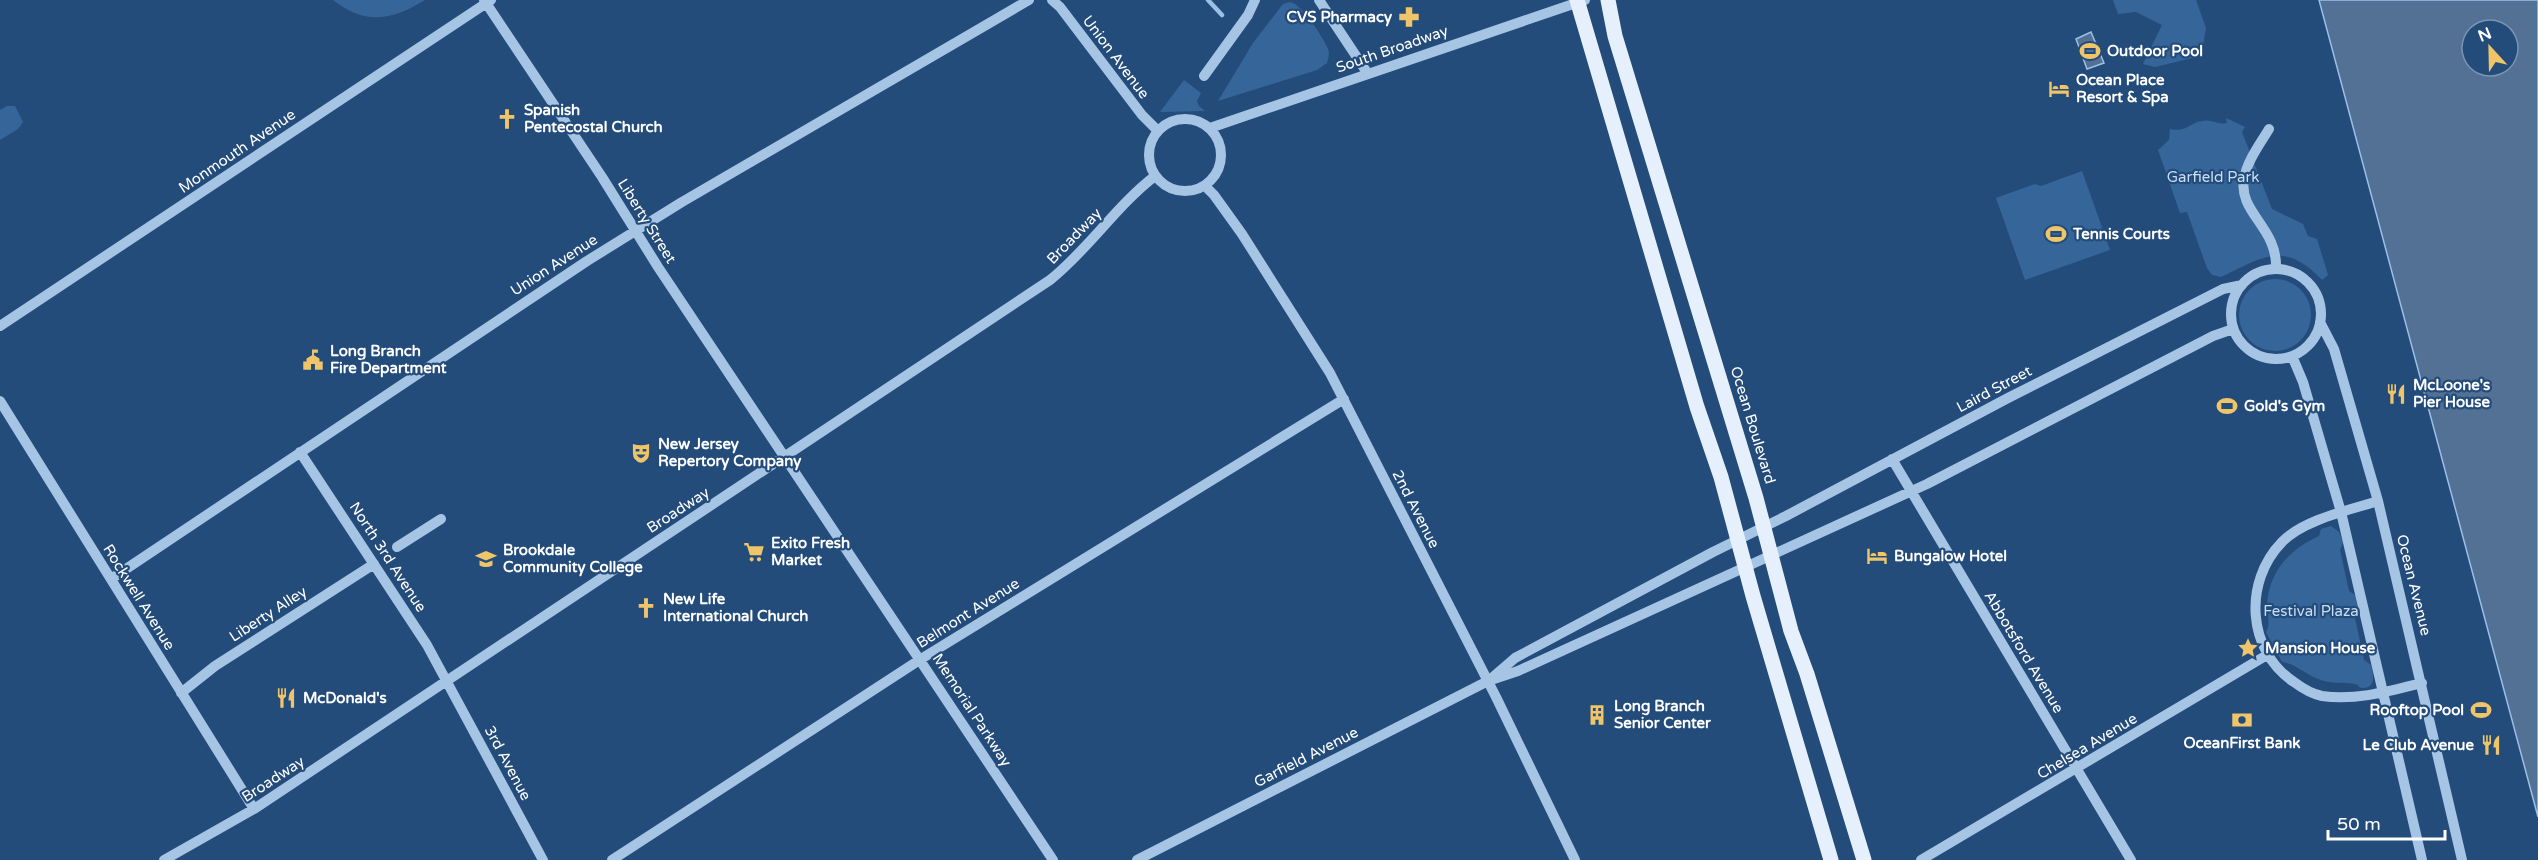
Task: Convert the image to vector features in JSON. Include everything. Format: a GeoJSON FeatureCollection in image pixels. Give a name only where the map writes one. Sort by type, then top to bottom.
{"type":"FeatureCollection","features":[{"type":"Feature","properties":{"kind":"main road","name":"Ocean Boulevard"},"geometry":{"type":"LineString","coordinates":[[1608,0],[1615,36],[1756,498],[1791,631],[1807,674],[1864,860]]}},
{"type":"Feature","properties":{"kind":"main road"},"geometry":{"type":"LineString","coordinates":[[1580,1],[1695,401],[1721,477],[1831,860]]}},
{"type":"Feature","properties":{"kind":"street","name":"Union Avenue"},"geometry":{"type":"LineString","coordinates":[[111,579],[636,231],[1029,0]]}},
{"type":"Feature","properties":{"kind":"street","name":"Union Avenue"},"geometry":{"type":"LineString","coordinates":[[1052,0],[1060,7],[1142,115],[1158,130]]}},
{"type":"Feature","properties":{"kind":"street"},"geometry":{"type":"LineString","coordinates":[[1204,76],[1248,15],[1255,0]]}},
{"type":"Feature","properties":{"kind":"street"},"geometry":{"type":"LineString","coordinates":[[1319,0],[1368,74]]}},
{"type":"Feature","properties":{"kind":"street","name":"Liberty Street"},"geometry":{"type":"LineString","coordinates":[[487,1],[786,457]]}},
{"type":"Feature","properties":{"kind":"street","name":"Monmouth Avenue"},"geometry":{"type":"LineString","coordinates":[[0,326],[487,1]]}},
{"type":"Feature","properties":{"kind":"street","name":"South Broadway"},"geometry":{"type":"LineString","coordinates":[[1210,128],[1580,1]]}},
{"type":"Feature","properties":{"kind":"street"},"geometry":{"type":"LineString","coordinates":[[1189,118],[1200,121],[1210,128],[1217,136],[1222,158],[1213,179],[1205,186],[1194,190],[1173,189],[1163,184],[1155,176],[1149,158],[1152,139],[1158,130],[1167,123],[1189,118]]}},
{"type":"Feature","properties":{"kind":"street"},"geometry":{"type":"LineString","coordinates":[[2269,129],[2247,169],[2244,190],[2250,208],[2272,240],[2276,269],[2261,272],[2242,285],[2232,306],[2233,329],[2240,342],[2257,355],[2278,359],[2292,356],[2306,348],[2315,337],[2320,322]]}},
{"type":"Feature","properties":{"kind":"street","name":"Broadway"},"geometry":{"type":"LineString","coordinates":[[164,860],[254,809],[1050,280],[1064,269],[1155,176]]}},
{"type":"Feature","properties":{"kind":"street","name":"2nd Avenue"},"geometry":{"type":"LineString","coordinates":[[1205,186],[1242,234],[1330,373],[1488,681],[1575,860]]}},
{"type":"Feature","properties":{"kind":"street","name":"Ocean Avenue"},"geometry":{"type":"LineString","coordinates":[[2276,269],[2296,274],[2313,289],[2319,299],[2320,322],[2334,349],[2378,501],[2462,860]]}},
{"type":"Feature","properties":{"kind":"street","name":"Laird Street"},"geometry":{"type":"LineString","coordinates":[[1763,527],[2223,289],[2242,285]]}},
{"type":"Feature","properties":{"kind":"street"},"geometry":{"type":"LineString","coordinates":[[1771,556],[1911,492],[2213,336],[2233,329]]}},
{"type":"Feature","properties":{"kind":"street"},"geometry":{"type":"LineString","coordinates":[[2292,356],[2301,375],[2342,512],[2422,860]]}},
{"type":"Feature","properties":{"kind":"street","name":"Belmont Avenue"},"geometry":{"type":"LineString","coordinates":[[612,860],[921,659],[1344,399]]}},
{"type":"Feature","properties":{"kind":"street","name":"Rockwell Avenue"},"geometry":{"type":"LineString","coordinates":[[0,401],[254,809]]}},
{"type":"Feature","properties":{"kind":"street","name":"North 3rd Avenue"},"geometry":{"type":"LineString","coordinates":[[300,452],[427,645],[447,681]]}},
{"type":"Feature","properties":{"kind":"street","name":"Memorial Parkway"},"geometry":{"type":"LineString","coordinates":[[786,457],[1053,860]]}},
{"type":"Feature","properties":{"kind":"street","name":"Abbotsford Avenue"},"geometry":{"type":"LineString","coordinates":[[1892,459],[2131,860]]}},
{"type":"Feature","properties":{"kind":"street"},"geometry":{"type":"LineString","coordinates":[[2378,501],[2342,512],[2296,532],[2283,541],[2267,560],[2255,597],[2258,632],[2267,655],[2278,669],[2291,680],[2320,696],[2340,698],[2385,692],[2422,683]]}},
{"type":"Feature","properties":{"kind":"street"},"geometry":{"type":"LineString","coordinates":[[397,547],[441,519]]}},
{"type":"Feature","properties":{"kind":"street","name":"Garfield Avenue"},"geometry":{"type":"LineString","coordinates":[[1488,681],[1515,658],[1763,527]]}},
{"type":"Feature","properties":{"kind":"street","name":"Garfield Avenue"},"geometry":{"type":"LineString","coordinates":[[1137,860],[1488,681],[1518,671],[1771,556]]}},
{"type":"Feature","properties":{"kind":"street","name":"Liberty Alley"},"geometry":{"type":"LineString","coordinates":[[181,693],[215,666],[374,564]]}},
{"type":"Feature","properties":{"kind":"street","name":"Chelsea Avenue"},"geometry":{"type":"LineString","coordinates":[[1921,860],[2267,655]]}},
{"type":"Feature","properties":{"kind":"street","name":"3rd Avenue"},"geometry":{"type":"LineString","coordinates":[[447,681],[543,860]]}},
{"type":"Feature","properties":{"kind":"green space"},"geometry":{"type":"Polygon","coordinates":[[[333,0],[425,0],[390,16],[368,17],[357,14],[333,0]]]}},
{"type":"Feature","properties":{"kind":"green space"},"geometry":{"type":"Polygon","coordinates":[[[2113,0],[2196,0],[2206,28],[2201,56],[2155,67],[2143,64],[2162,25],[2136,12],[2118,14],[2113,0]]]}},
{"type":"Feature","properties":{"kind":"green space"},"geometry":{"type":"Polygon","coordinates":[[[1290,2],[1300,8],[1322,37],[1329,51],[1327,63],[1317,70],[1218,101],[1253,43],[1283,4],[1290,2]]]}},
{"type":"Feature","properties":{"kind":"green space"},"geometry":{"type":"Polygon","coordinates":[[[1184,80],[1201,93],[1197,101],[1205,111],[1160,112],[1184,80]]]}},
{"type":"Feature","properties":{"kind":"green space"},"geometry":{"type":"Polygon","coordinates":[[[7,106],[15,106],[23,122],[18,129],[0,140],[0,110],[7,106]]]}},
{"type":"Feature","properties":{"kind":"green space","name":"Garfield Park"},"geometry":{"type":"Polygon","coordinates":[[[2226,118],[2245,127],[2242,132],[2272,209],[2303,224],[2308,236],[2317,239],[2328,275],[2322,280],[2296,260],[2284,256],[2273,256],[2249,263],[2221,277],[2212,275],[2207,268],[2187,212],[2180,213],[2158,150],[2169,140],[2170,129],[2181,130],[2206,121],[2227,123],[2226,118]]]}},
{"type":"Feature","properties":{"kind":"green space","name":"Tennis Courts"},"geometry":{"type":"Polygon","coordinates":[[[2082,171],[2110,250],[2025,280],[1996,198],[2035,184],[2041,186],[2082,171]]]}},
{"type":"Feature","properties":{"kind":"green space"},"geometry":{"type":"Polygon","coordinates":[[[2275,279],[2289,282],[2301,289],[2308,301],[2311,315],[2308,329],[2301,341],[2289,348],[2275,351],[2261,348],[2249,341],[2242,329],[2239,315],[2242,301],[2249,289],[2261,282],[2275,279]]]}},
{"type":"Feature","properties":{"kind":"green space","name":"Festival Plaza"},"geometry":{"type":"Polygon","coordinates":[[[2331,526],[2339,532],[2343,542],[2340,550],[2349,591],[2355,595],[2359,612],[2355,618],[2364,660],[2372,668],[2372,683],[2367,687],[2361,688],[2355,684],[2325,681],[2282,662],[2266,632],[2269,623],[2267,605],[2269,593],[2277,572],[2299,547],[2319,536],[2321,529],[2331,526]]]}},
{"type":"Feature","properties":{"kind":"shaded area"},"geometry":{"type":"Polygon","coordinates":[[[2319,0],[2538,0],[2538,817],[2319,0]]]}},
{"type":"Feature","properties":{"kind":"shaded area","name":"Outdoor Pool"},"geometry":{"type":"Polygon","coordinates":[[[2091,32],[2104,63],[2087,69],[2076,39],[2091,32]]]}},
{"type":"Feature","properties":{"kind":"waterway"},"geometry":{"type":"LineString","coordinates":[[1208,0],[1222,15]]}},
{"type":"Feature","properties":{"kind":"place","name":"CVS Pharmacy"},"geometry":{"type":"Point","coordinates":[1409,17]}},
{"type":"Feature","properties":{"kind":"place","name":"Outdoor Pool"},"geometry":{"type":"Point","coordinates":[2090,51]}},
{"type":"Feature","properties":{"kind":"place","name":"Ocean Place Resort & Spa"},"geometry":{"type":"Point","coordinates":[2059,89]}},
{"type":"Feature","properties":{"kind":"place","name":"Spanish Pentecostal Church"},"geometry":{"type":"Point","coordinates":[507,119]}},
{"type":"Feature","properties":{"kind":"place","name":"Tennis Courts"},"geometry":{"type":"Point","coordinates":[2056,234]}},
{"type":"Feature","properties":{"kind":"place","name":"Long Branch Fire Department"},"geometry":{"type":"Point","coordinates":[313,360]}},
{"type":"Feature","properties":{"kind":"place","name":"McLoone's Pier House"},"geometry":{"type":"Point","coordinates":[2396,394]}},
{"type":"Feature","properties":{"kind":"place","name":"Gold's Gym"},"geometry":{"type":"Point","coordinates":[2227,406]}},
{"type":"Feature","properties":{"kind":"place","name":"New Jersey Repertory Company"},"geometry":{"type":"Point","coordinates":[641,453]}},
{"type":"Feature","properties":{"kind":"place","name":"Exito Fresh Market"},"geometry":{"type":"Point","coordinates":[754,552]}},
{"type":"Feature","properties":{"kind":"place","name":"Bungalow Hotel"},"geometry":{"type":"Point","coordinates":[1877,556]}},
{"type":"Feature","properties":{"kind":"place","name":"Brookdale Community College"},"geometry":{"type":"Point","coordinates":[486,559]}},
{"type":"Feature","properties":{"kind":"place","name":"New Life International Church"},"geometry":{"type":"Point","coordinates":[646,608]}},
{"type":"Feature","properties":{"kind":"place","name":"Mansion House"},"geometry":{"type":"Point","coordinates":[2248,648]}},
{"type":"Feature","properties":{"kind":"place","name":"McDonald's"},"geometry":{"type":"Point","coordinates":[286,698]}},
{"type":"Feature","properties":{"kind":"place","name":"Rooftop Pool"},"geometry":{"type":"Point","coordinates":[2481,710]}},
{"type":"Feature","properties":{"kind":"place","name":"Long Branch Senior Center"},"geometry":{"type":"Point","coordinates":[1597,715]}},
{"type":"Feature","properties":{"kind":"place","name":"OceanFirst Bank"},"geometry":{"type":"Point","coordinates":[2242,720]}},
{"type":"Feature","properties":{"kind":"place","name":"Le Club Avenue"},"geometry":{"type":"Point","coordinates":[2491,745]}}]}
